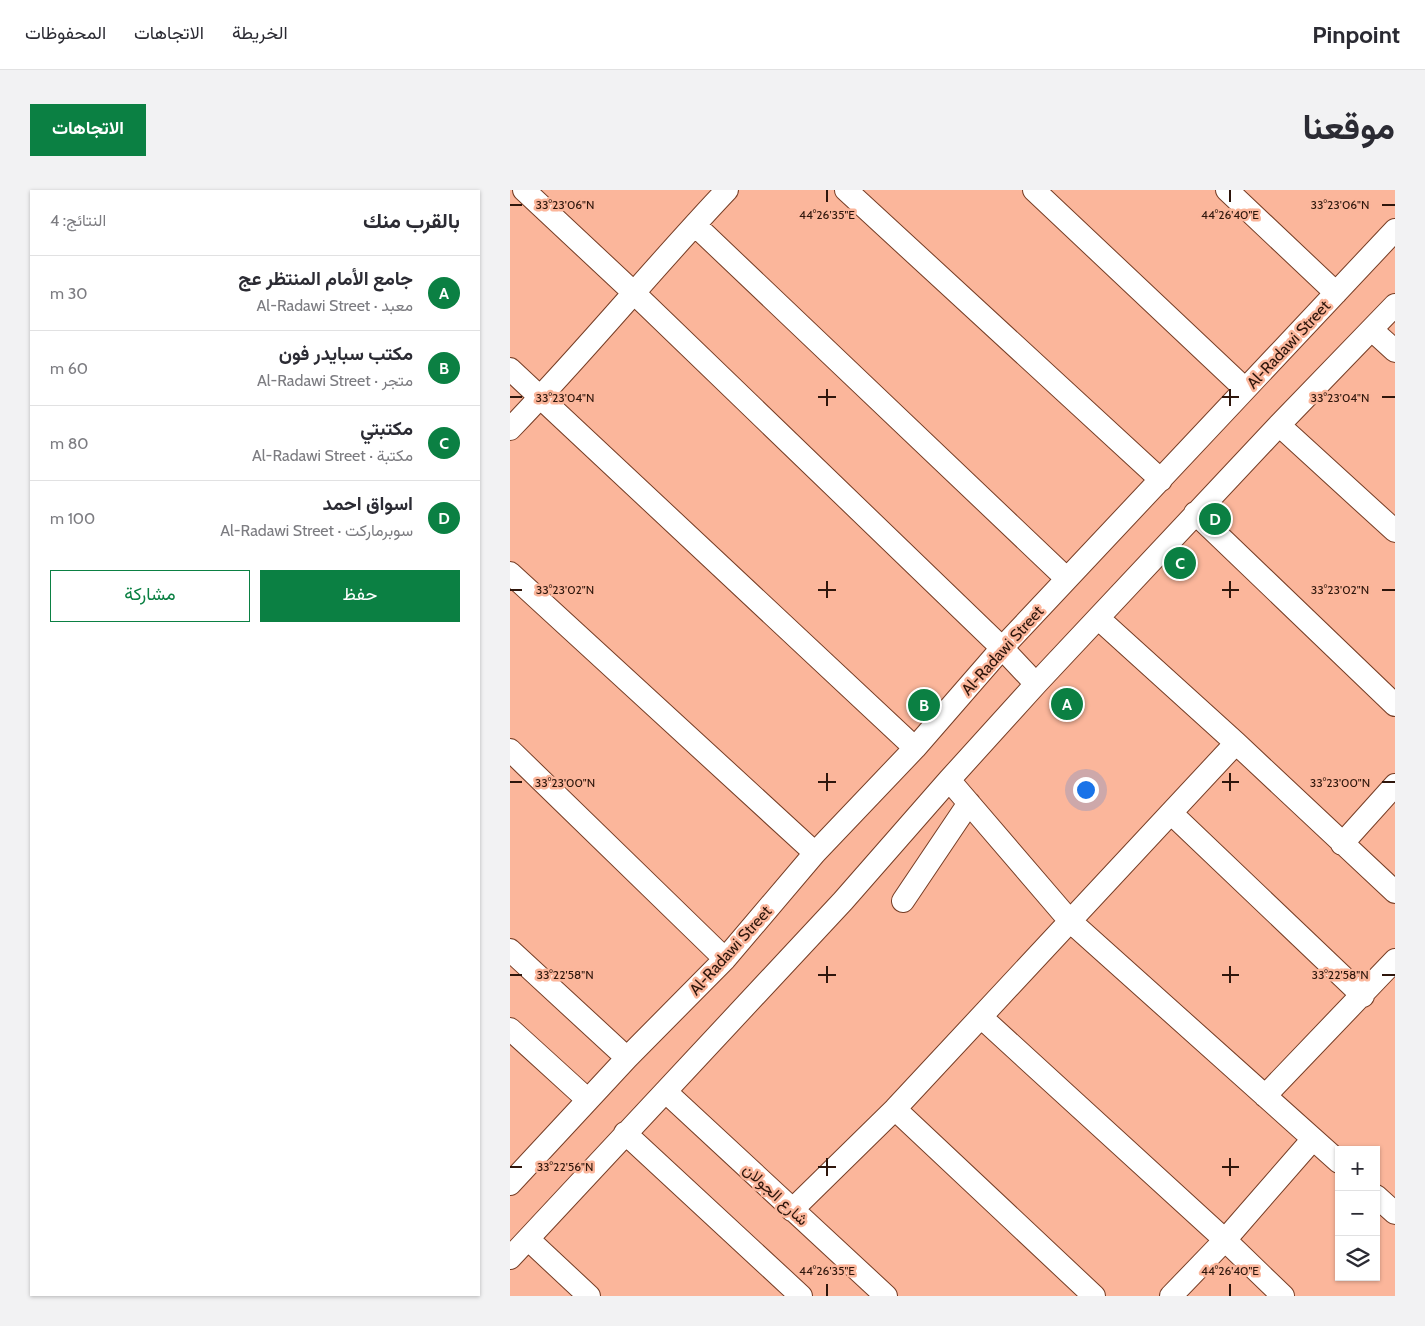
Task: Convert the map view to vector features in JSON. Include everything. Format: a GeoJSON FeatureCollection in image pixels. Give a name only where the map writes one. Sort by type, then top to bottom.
{"type":"FeatureCollection","features":[{"type":"Feature","properties":{"kind":"street"},"geometry":{"type":"LineString","coordinates":[[524,190],[633,292],[1002,648],[1036,684]]}},
{"type":"Feature","properties":{"kind":"street"},"geometry":{"type":"LineString","coordinates":[[846,190],[1161,480]]}},
{"type":"Feature","properties":{"kind":"street"},"geometry":{"type":"LineString","coordinates":[[1034,190],[1245,390]]}},
{"type":"Feature","properties":{"kind":"street"},"geometry":{"type":"LineString","coordinates":[[1227,190],[1336,293]]}},
{"type":"Feature","properties":{"kind":"street"},"geometry":{"type":"LineString","coordinates":[[510,429],[695,225],[720,192]]}},
{"type":"Feature","properties":{"kind":"street"},"geometry":{"type":"LineString","coordinates":[[695,225],[1067,579]]}},
{"type":"Feature","properties":{"kind":"street","name":"Al-Radawi Street"},"geometry":{"type":"LineString","coordinates":[[510,1184],[627,1058],[725,958],[815,853],[915,748],[1002,648],[1395,230]]}},
{"type":"Feature","properties":{"kind":"street"},"geometry":{"type":"LineString","coordinates":[[510,1258],[843,901],[1036,684],[1278,425],[1395,305]]}},
{"type":"Feature","properties":{"kind":"street"},"geometry":{"type":"LineString","coordinates":[[1372,330],[1395,351]]}},
{"type":"Feature","properties":{"kind":"street"},"geometry":{"type":"LineString","coordinates":[[510,369],[915,748]]}},
{"type":"Feature","properties":{"kind":"street"},"geometry":{"type":"LineString","coordinates":[[1278,425],[1395,531]]}},
{"type":"Feature","properties":{"kind":"street"},"geometry":{"type":"LineString","coordinates":[[1195,514],[1395,704]]}},
{"type":"Feature","properties":{"kind":"street"},"geometry":{"type":"LineString","coordinates":[[510,572],[815,853]]}},
{"type":"Feature","properties":{"kind":"street"},"geometry":{"type":"LineString","coordinates":[[1098,618],[1236,743],[1395,892]]}},
{"type":"Feature","properties":{"kind":"street"},"geometry":{"type":"LineString","coordinates":[[792,1210],[895,1109],[1236,743]]}},
{"type":"Feature","properties":{"kind":"street"},"geometry":{"type":"LineString","coordinates":[[510,750],[725,958]]}},
{"type":"Feature","properties":{"kind":"street"},"geometry":{"type":"LineString","coordinates":[[949,780],[1070,921],[1335,1158]]}},
{"type":"Feature","properties":{"kind":"street"},"geometry":{"type":"LineString","coordinates":[[1342,844],[1395,786]]}},
{"type":"Feature","properties":{"kind":"street"},"geometry":{"type":"LineString","coordinates":[[903,901],[968,803]]}},
{"type":"Feature","properties":{"kind":"street"},"geometry":{"type":"LineString","coordinates":[[1171,813],[1363,996]]}},
{"type":"Feature","properties":{"kind":"street"},"geometry":{"type":"LineString","coordinates":[[510,950],[627,1058]]}},
{"type":"Feature","properties":{"kind":"street"},"geometry":{"type":"LineString","coordinates":[[1265,1096],[1363,996],[1395,960]]}},
{"type":"Feature","properties":{"kind":"street"},"geometry":{"type":"LineString","coordinates":[[981,1017],[1225,1240],[1283,1296]]}},
{"type":"Feature","properties":{"kind":"street"},"geometry":{"type":"LineString","coordinates":[[510,1028],[588,1100]]}},
{"type":"Feature","properties":{"kind":"street","name":"شارع الجولان"},"geometry":{"type":"LineString","coordinates":[[666,1092],[886,1296]]}},
{"type":"Feature","properties":{"kind":"street"},"geometry":{"type":"LineString","coordinates":[[895,1109],[1094,1296]]}},
{"type":"Feature","properties":{"kind":"street"},"geometry":{"type":"LineString","coordinates":[[625,1133],[801,1296]]}},
{"type":"Feature","properties":{"kind":"street"},"geometry":{"type":"LineString","coordinates":[[1171,1296],[1225,1240],[1313,1139]]}},
{"type":"Feature","properties":{"kind":"street"},"geometry":{"type":"LineString","coordinates":[[1380,1200],[1395,1214]]}},
{"type":"Feature","properties":{"kind":"street"},"geometry":{"type":"LineString","coordinates":[[528,1240],[589,1296]]}},
{"type":"Feature","properties":{"kind":"place","name":"اسواق احمد"},"geometry":{"type":"Point","coordinates":[1215,519]}},
{"type":"Feature","properties":{"kind":"place","name":"مكتبتي"},"geometry":{"type":"Point","coordinates":[1180,563]}},
{"type":"Feature","properties":{"kind":"place","name":"جامع الأمام المنتظر عج"},"geometry":{"type":"Point","coordinates":[1067,704]}},
{"type":"Feature","properties":{"kind":"place","name":"مكتب سبايدر فون"},"geometry":{"type":"Point","coordinates":[924,705]}}]}
